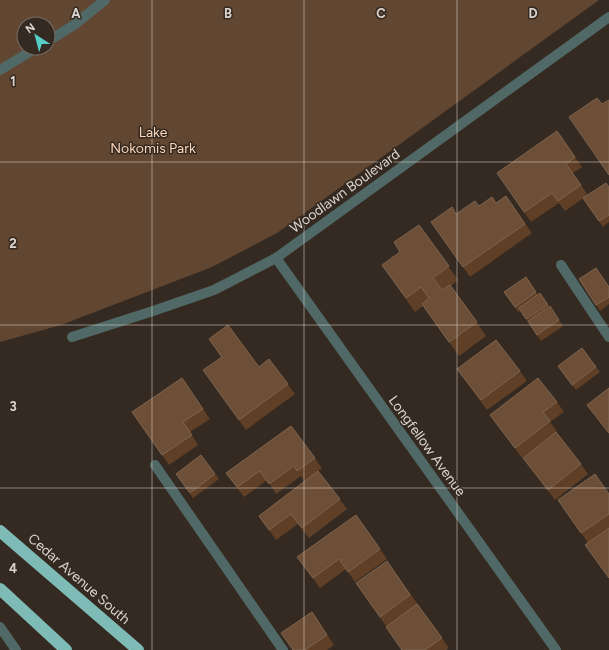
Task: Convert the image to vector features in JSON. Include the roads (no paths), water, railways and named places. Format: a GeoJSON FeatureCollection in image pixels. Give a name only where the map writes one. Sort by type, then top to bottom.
{"type":"FeatureCollection","features":[{"type":"Feature","properties":{"kind":"highway","name":"Cedar Avenue South"},"geometry":{"type":"LineString","coordinates":[[0,531],[138,650]]}},
{"type":"Feature","properties":{"kind":"highway"},"geometry":{"type":"LineString","coordinates":[[0,588],[66,650]]}},
{"type":"Feature","properties":{"kind":"street"},"geometry":{"type":"LineString","coordinates":[[56,36],[74,25],[105,0]]}},
{"type":"Feature","properties":{"kind":"street","name":"Woodlawn Boulevard"},"geometry":{"type":"LineString","coordinates":[[72,337],[214,290],[276,258],[609,18]]}},
{"type":"Feature","properties":{"kind":"street"},"geometry":{"type":"LineString","coordinates":[[0,70],[23,56]]}},
{"type":"Feature","properties":{"kind":"street","name":"Longfellow Avenue"},"geometry":{"type":"LineString","coordinates":[[276,258],[556,650]]}},
{"type":"Feature","properties":{"kind":"street"},"geometry":{"type":"LineString","coordinates":[[561,265],[609,337]]}},
{"type":"Feature","properties":{"kind":"street"},"geometry":{"type":"LineString","coordinates":[[155,465],[283,650]]}},
{"type":"Feature","properties":{"kind":"street"},"geometry":{"type":"LineString","coordinates":[[0,627],[16,650]]}},
{"type":"Feature","properties":{"kind":"park label","name":"Lake Nokomis Park"},"geometry":{"type":"Point","coordinates":[153,140]}}]}
